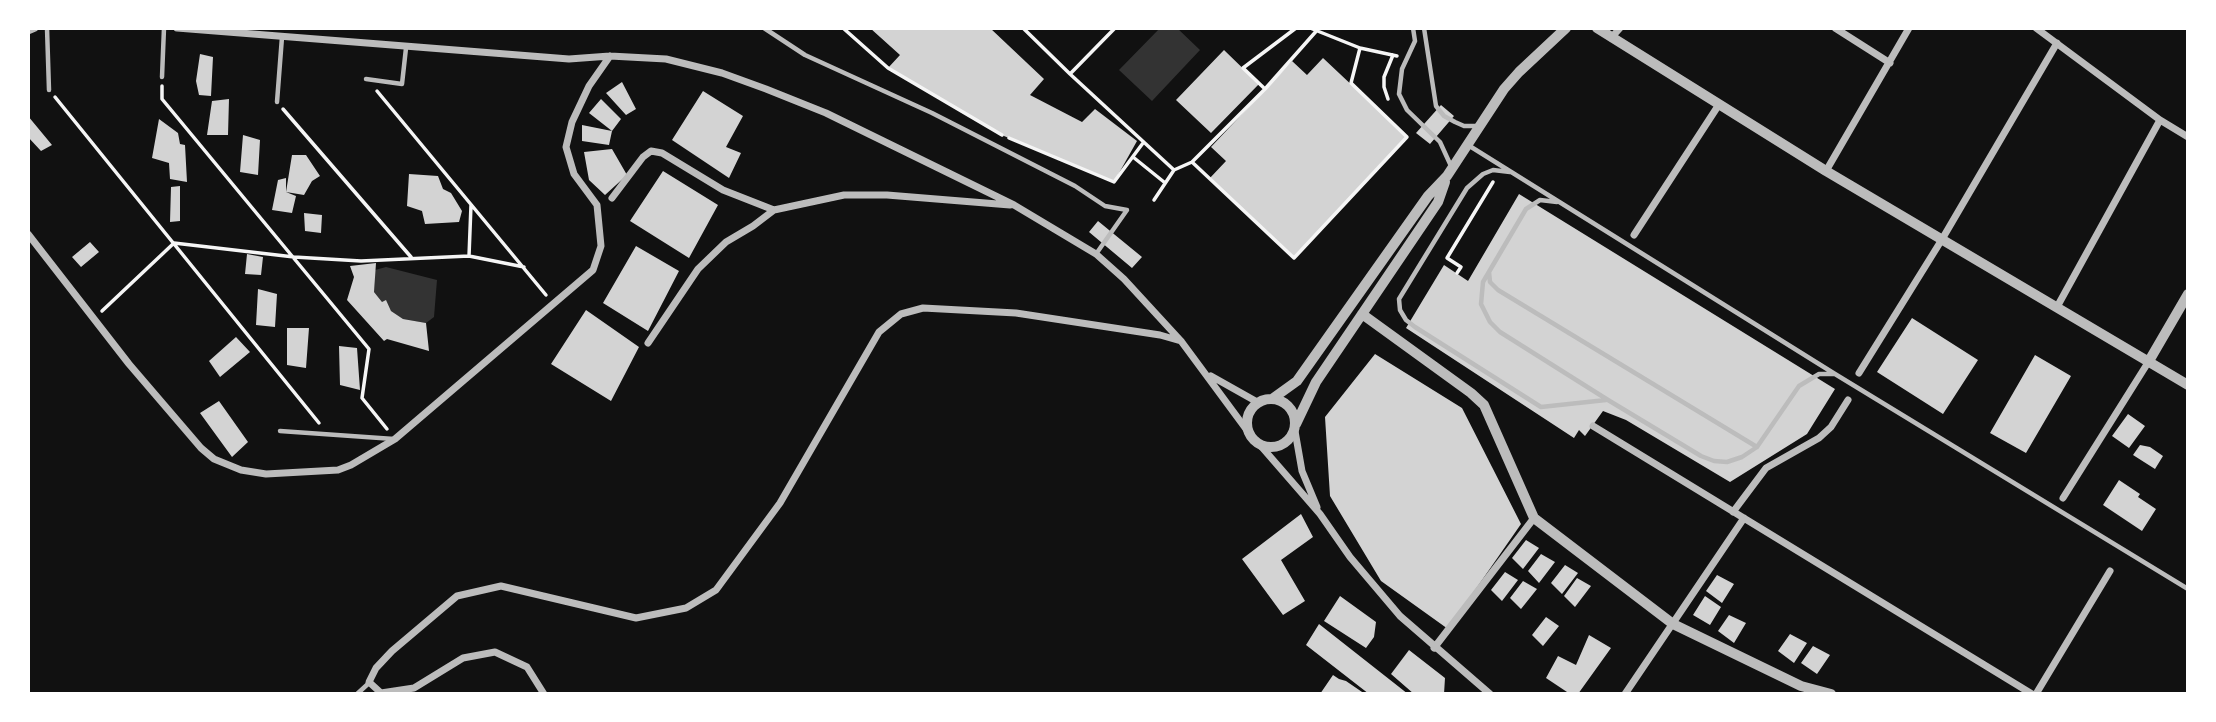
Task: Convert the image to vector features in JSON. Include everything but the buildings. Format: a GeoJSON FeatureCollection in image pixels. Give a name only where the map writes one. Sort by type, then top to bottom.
{"type":"FeatureCollection","features":[{"type":"Feature","properties":{"kind":"street"},"geometry":{"type":"LineString","coordinates":[[28,31],[35,28]]}},
{"type":"Feature","properties":{"kind":"street"},"geometry":{"type":"LineString","coordinates":[[177,28],[569,59],[610,56],[666,59],[722,73],[825,113],[1014,205],[1096,254],[1124,279],[1181,341],[1249,433],[1320,514],[1376,590],[1434,648],[1490,694]]}},
{"type":"Feature","properties":{"kind":"street"},"geometry":{"type":"LineString","coordinates":[[1249,433],[1248,419],[1254,407],[1259,402],[1272,399],[1297,381],[1428,196],[1449,173],[1504,89],[1566,28]]}},
{"type":"Feature","properties":{"kind":"street"},"geometry":{"type":"LineString","coordinates":[[1597,28],[1826,172],[2188,384]]}},
{"type":"Feature","properties":{"kind":"street"},"geometry":{"type":"LineString","coordinates":[[1612,38],[1620,28]]}},
{"type":"Feature","properties":{"kind":"street"},"geometry":{"type":"LineString","coordinates":[[1835,28],[1890,63]]}},
{"type":"Feature","properties":{"kind":"street"},"geometry":{"type":"LineString","coordinates":[[1826,172],[1909,28]]}},
{"type":"Feature","properties":{"kind":"street"},"geometry":{"type":"LineString","coordinates":[[2036,28],[2160,120],[2188,137]]}},
{"type":"Feature","properties":{"kind":"street"},"geometry":{"type":"LineString","coordinates":[[1859,373],[2057,43]]}},
{"type":"Feature","properties":{"kind":"street"},"geometry":{"type":"LineString","coordinates":[[28,234],[93,319],[201,448],[214,459],[241,470],[266,474],[338,470],[351,466],[395,439],[593,270],[601,246],[597,205],[574,174],[566,147],[572,122],[589,86],[610,56]]}},
{"type":"Feature","properties":{"kind":"street"},"geometry":{"type":"LineString","coordinates":[[1634,235],[1718,106]]}},
{"type":"Feature","properties":{"kind":"street"},"geometry":{"type":"LineString","coordinates":[[2057,307],[2160,120]]}},
{"type":"Feature","properties":{"kind":"street"},"geometry":{"type":"LineString","coordinates":[[611,198],[651,151],[662,153],[723,190],[774,210]]}},
{"type":"Feature","properties":{"kind":"street"},"geometry":{"type":"LineString","coordinates":[[1260,445],[1267,447],[1287,443],[1316,382],[1438,202],[1449,173]]}},
{"type":"Feature","properties":{"kind":"street"},"geometry":{"type":"LineString","coordinates":[[648,343],[698,269],[726,242],[774,210],[844,195],[887,195],[1014,205]]}},
{"type":"Feature","properties":{"kind":"street"},"geometry":{"type":"LineString","coordinates":[[2063,498],[2188,294]]}},
{"type":"Feature","properties":{"kind":"street"},"geometry":{"type":"LineString","coordinates":[[544,694],[527,667],[495,652],[463,658],[414,688],[381,693],[369,682],[376,668],[392,651],[457,596],[501,586],[636,618],[686,608],[716,590],[780,503],[879,332],[901,314],[923,308],[1016,313],[1160,335],[1181,341]]}},
{"type":"Feature","properties":{"kind":"street"},"geometry":{"type":"LineString","coordinates":[[1362,314],[1484,405],[1534,518],[1672,624],[1798,690],[1831,694]]}},
{"type":"Feature","properties":{"kind":"street"},"geometry":{"type":"LineString","coordinates":[[1202,369],[1227,387],[1259,402]]}},
{"type":"Feature","properties":{"kind":"street"},"geometry":{"type":"LineString","coordinates":[[1272,399],[1291,409],[1302,471],[1320,514]]}},
{"type":"Feature","properties":{"kind":"street"},"geometry":{"type":"LineString","coordinates":[[1732,512],[1766,468],[1819,438],[1831,427],[1848,400]]}},
{"type":"Feature","properties":{"kind":"street"},"geometry":{"type":"LineString","coordinates":[[1592,426],[2034,694],[2110,570]]}},
{"type":"Feature","properties":{"kind":"street"},"geometry":{"type":"LineString","coordinates":[[1434,648],[1534,518]]}},
{"type":"Feature","properties":{"kind":"street"},"geometry":{"type":"LineString","coordinates":[[1625,694],[1744,518]]}},
{"type":"Feature","properties":{"kind":"lane"},"geometry":{"type":"LineString","coordinates":[[47,28],[50,90]]}},
{"type":"Feature","properties":{"kind":"lane"},"geometry":{"type":"LineString","coordinates":[[162,77],[164,28]]}},
{"type":"Feature","properties":{"kind":"lane"},"geometry":{"type":"LineString","coordinates":[[764,28],[805,55],[932,113],[1075,186],[1105,206],[1127,210],[1096,254]]}},
{"type":"Feature","properties":{"kind":"lane"},"geometry":{"type":"LineString","coordinates":[[1413,28],[1415,41],[1398,82],[1399,94],[1407,110],[1440,142],[1449,173]]}},
{"type":"Feature","properties":{"kind":"lane"},"geometry":{"type":"LineString","coordinates":[[1424,28],[1436,106],[1444,116],[1455,122],[1472,127],[1480,126]]}},
{"type":"Feature","properties":{"kind":"lane"},"geometry":{"type":"LineString","coordinates":[[277,102],[282,37]]}},
{"type":"Feature","properties":{"kind":"lane"},"geometry":{"type":"LineString","coordinates":[[366,79],[402,84],[406,48]]}},
{"type":"Feature","properties":{"kind":"lane"},"geometry":{"type":"LineString","coordinates":[[1468,145],[1835,374],[2188,589]]}},
{"type":"Feature","properties":{"kind":"lane"},"geometry":{"type":"LineString","coordinates":[[1511,172],[1493,170],[1483,174],[1467,188],[1399,299],[1400,310],[1406,320],[1416,327],[1541,407],[1608,400]]}},
{"type":"Feature","properties":{"kind":"lane"},"geometry":{"type":"LineString","coordinates":[[1563,204],[1540,200],[1526,209],[1483,282],[1480,297],[1485,315],[1500,332],[1608,400],[1701,456],[1727,462],[1742,457],[1757,447],[1799,386],[1819,374],[1835,374]]}},
{"type":"Feature","properties":{"kind":"lane"},"geometry":{"type":"LineString","coordinates":[[1489,271],[1490,282],[1498,290],[1757,447]]}},
{"type":"Feature","properties":{"kind":"lane"},"geometry":{"type":"LineString","coordinates":[[280,431],[395,439]]}},
{"type":"Feature","properties":{"kind":"lane"},"geometry":{"type":"LineString","coordinates":[[357,694],[369,682]]}},
{"type":"Feature","properties":{"kind":"path"},"geometry":{"type":"LineString","coordinates":[[844,28],[888,68],[1006,137],[1114,182],[1143,144]]}},
{"type":"Feature","properties":{"kind":"path"},"geometry":{"type":"LineString","coordinates":[[1023,28],[1143,144],[1174,170]]}},
{"type":"Feature","properties":{"kind":"path"},"geometry":{"type":"LineString","coordinates":[[1070,74],[1115,28]]}},
{"type":"Feature","properties":{"kind":"path"},"geometry":{"type":"LineString","coordinates":[[1265,89],[1243,68],[1296,28]]}},
{"type":"Feature","properties":{"kind":"path"},"geometry":{"type":"LineString","coordinates":[[1310,28],[1360,48],[1408,58]]}},
{"type":"Feature","properties":{"kind":"path"},"geometry":{"type":"LineString","coordinates":[[1154,200],[1174,170],[1192,162],[1265,89],[1318,30]]}},
{"type":"Feature","properties":{"kind":"path"},"geometry":{"type":"LineString","coordinates":[[1192,162],[1294,258],[1408,137],[1350,83],[1360,48]]}},
{"type":"Feature","properties":{"kind":"path"},"geometry":{"type":"LineString","coordinates":[[162,77],[162,99],[369,349],[362,398],[395,439]]}},
{"type":"Feature","properties":{"kind":"path"},"geometry":{"type":"LineString","coordinates":[[366,79],[553,304]]}},
{"type":"Feature","properties":{"kind":"path"},"geometry":{"type":"LineString","coordinates":[[50,90],[328,435]]}},
{"type":"Feature","properties":{"kind":"path"},"geometry":{"type":"LineString","coordinates":[[277,102],[411,258]]}},
{"type":"Feature","properties":{"kind":"path"},"geometry":{"type":"LineString","coordinates":[[1133,157],[1164,182]]}},
{"type":"Feature","properties":{"kind":"path"},"geometry":{"type":"LineString","coordinates":[[1457,273],[1461,267],[1445,257],[1483,198]]}},
{"type":"Feature","properties":{"kind":"path"},"geometry":{"type":"LineString","coordinates":[[469,256],[471,203]]}},
{"type":"Feature","properties":{"kind":"path"},"geometry":{"type":"LineString","coordinates":[[93,319],[174,243],[294,257],[361,261],[469,256],[524,267]]}},
{"type":"Feature","properties":{"kind":"shaded area"},"geometry":{"type":"Polygon","coordinates":[[[1160,28],[1177,28],[1200,50],[1152,101],[1119,70],[1160,28]]]}},
{"type":"Feature","properties":{"kind":"shaded area"},"geometry":{"type":"Polygon","coordinates":[[[386,267],[437,280],[434,317],[426,323],[403,319],[391,311],[386,301],[382,302],[374,292],[375,270],[386,267]]]}}]}
